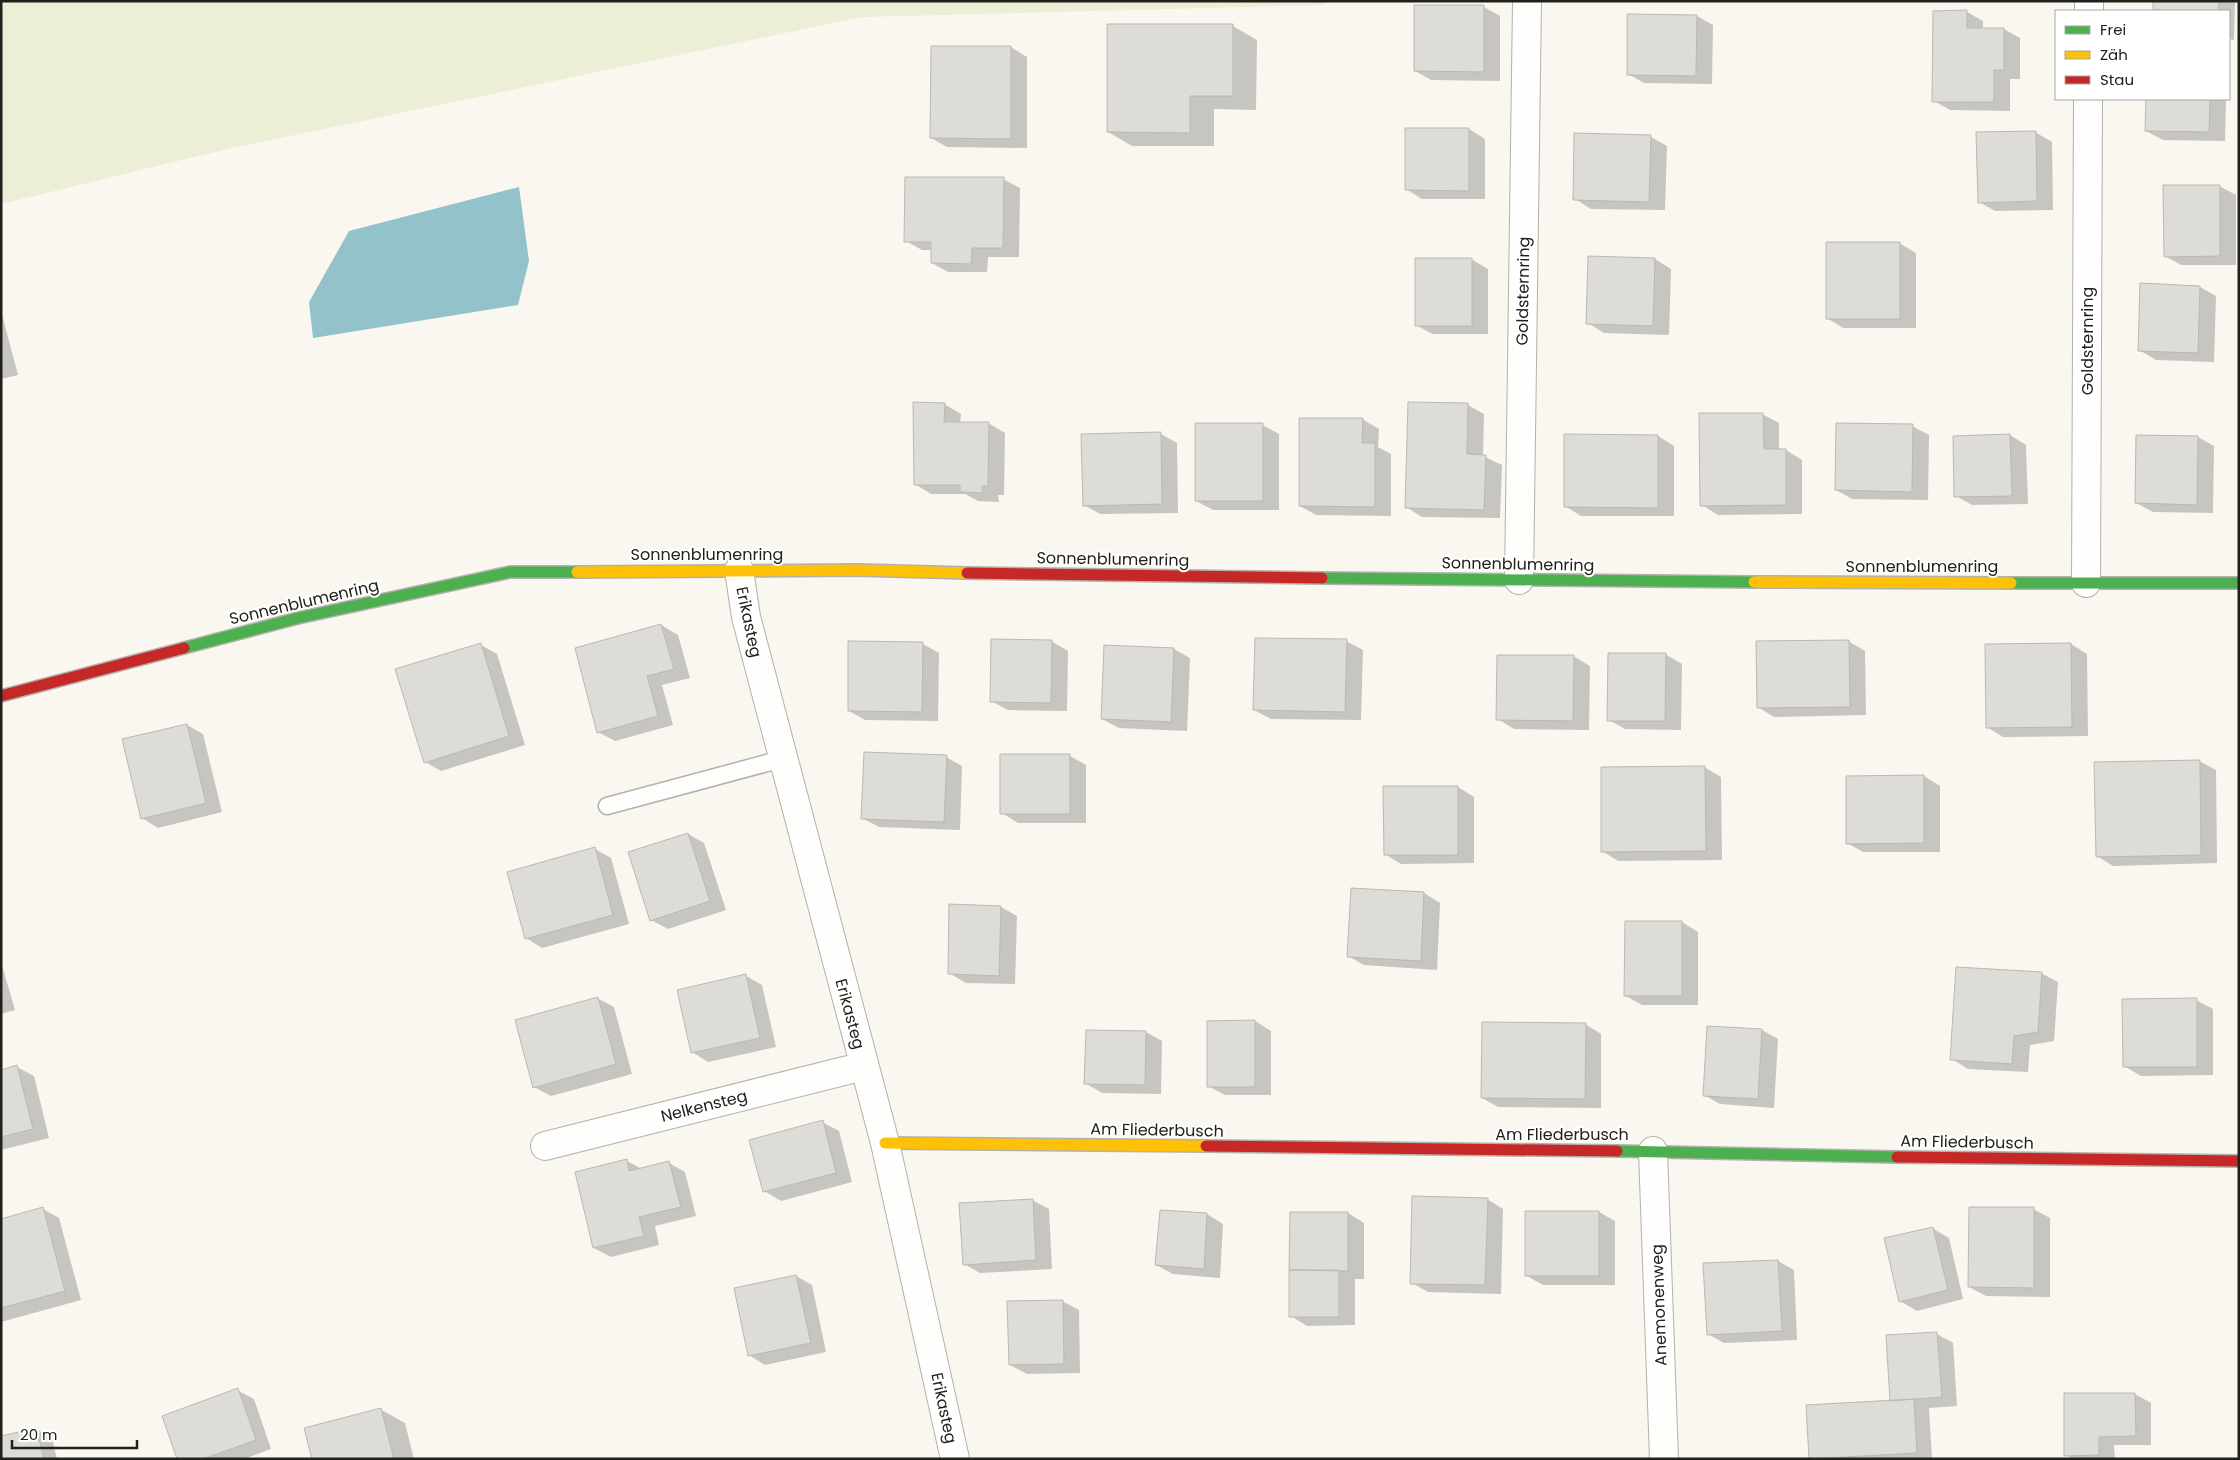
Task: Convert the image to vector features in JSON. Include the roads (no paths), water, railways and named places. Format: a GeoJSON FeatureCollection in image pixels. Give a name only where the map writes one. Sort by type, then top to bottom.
{"type":"FeatureCollection","features":[{"type":"Feature","properties":{"kind":"street","name":"Goldsternring"},"geometry":{"type":"LineString","coordinates":[[1519,580],[1527,1]]}},
{"type":"Feature","properties":{"kind":"street","name":"Goldsternring"},"geometry":{"type":"LineString","coordinates":[[2086,583],[2088,100]]}},
{"type":"Feature","properties":{"kind":"street","name":"Erikasteg"},"geometry":{"type":"LineString","coordinates":[[739,570],[746,617],[782,759],[885,1143],[955,1459]]}},
{"type":"Feature","properties":{"kind":"street","name":"Sonnenblumenring"},"geometry":{"type":"LineString","coordinates":[[1,696],[298,618],[510,572],[885,570],[1053,575],[1519,580],[2239,582]]}},
{"type":"Feature","properties":{"kind":"street","name":"Nelkensteg"},"geometry":{"type":"LineString","coordinates":[[545,1146],[864,1066]]}},
{"type":"Feature","properties":{"kind":"street","name":"Am Fliederbusch"},"geometry":{"type":"LineString","coordinates":[[885,1143],[1653,1151],[1960,1159],[2239,1161]]}},
{"type":"Feature","properties":{"kind":"street","name":"Anemonenweg"},"geometry":{"type":"LineString","coordinates":[[1653,1151],[1664,1459]]}},
{"type":"Feature","properties":{"kind":"lane"},"geometry":{"type":"LineString","coordinates":[[608,806],[782,759]]}},
{"type":"Feature","properties":{"kind":"water"},"geometry":{"type":"Polygon","coordinates":[[[519,187],[529,261],[518,305],[313,338],[309,302],[349,231],[519,187]]]}}]}
